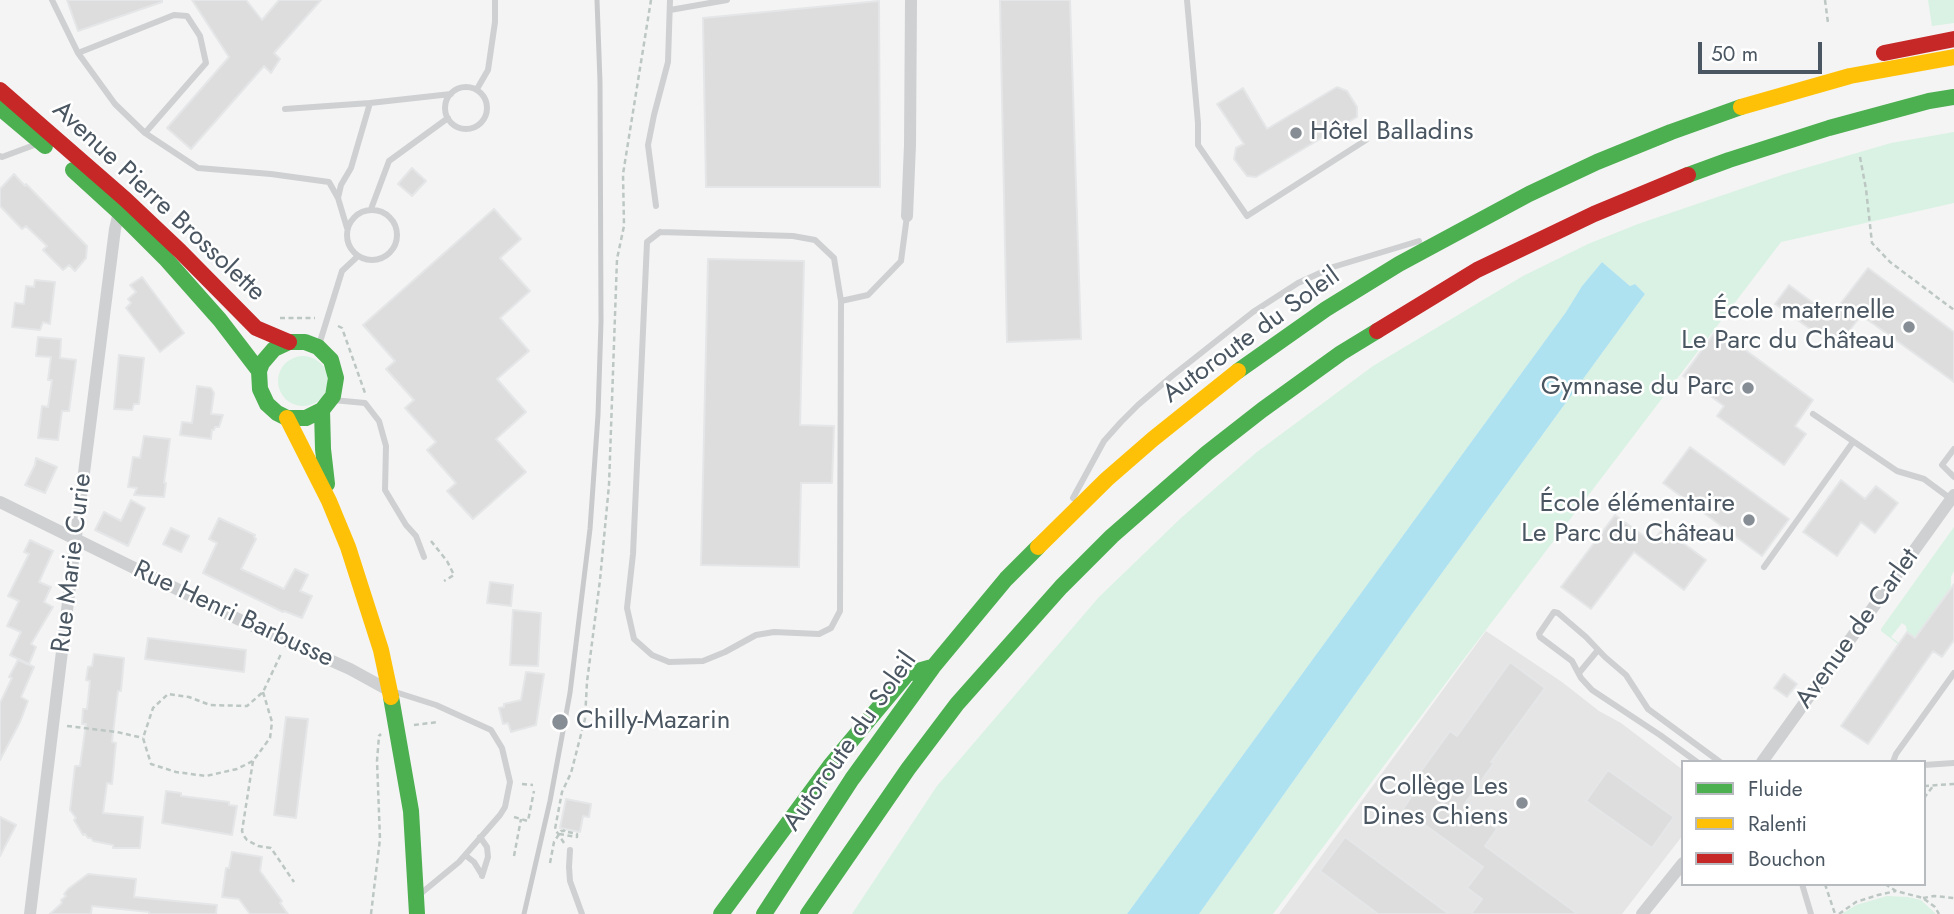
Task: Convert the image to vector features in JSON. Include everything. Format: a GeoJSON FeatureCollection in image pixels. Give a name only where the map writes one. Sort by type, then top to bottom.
{"type":"FeatureCollection","features":[{"type":"Feature","properties":{"kind":"main road"},"geometry":{"type":"LineString","coordinates":[[1850,76],[1869,57],[1954,38]]}},
{"type":"Feature","properties":{"kind":"main road","name":"Autoroute du Soleil"},"geometry":{"type":"LineString","coordinates":[[764,914],[852,779],[933,667],[1006,579],[1107,479],[1234,374],[1326,309],[1399,264],[1529,194],[1574,173],[1671,132],[1748,105],[1850,76],[1954,57]]}},
{"type":"Feature","properties":{"kind":"main road","name":"Avenue Pierre Brossolette"},"geometry":{"type":"LineString","coordinates":[[0,90],[125,199],[256,328],[289,342],[305,342],[318,347],[331,360],[336,378],[326,405],[323,449],[329,500]]}},
{"type":"Feature","properties":{"kind":"main road"},"geometry":{"type":"LineString","coordinates":[[809,913],[908,769],[957,704],[1061,587],[1112,536],[1207,453],[1341,353],[1477,270],[1652,189],[1729,160],[1817,132],[1929,101],[1954,97]]}},
{"type":"Feature","properties":{"kind":"main road","name":"Avenue Pierre Brossolette"},"geometry":{"type":"LineString","coordinates":[[0,108],[119,212],[164,258],[220,320],[260,371],[260,389],[267,404],[276,413],[288,418],[329,500],[348,547],[382,650],[411,811],[417,914]]}},
{"type":"Feature","properties":{"kind":"main road"},"geometry":{"type":"LineString","coordinates":[[260,371],[262,363],[274,349],[289,342]]}},
{"type":"Feature","properties":{"kind":"main road"},"geometry":{"type":"LineString","coordinates":[[288,418],[306,418],[326,405]]}},
{"type":"Feature","properties":{"kind":"main road"},"geometry":{"type":"LineString","coordinates":[[721,914],[830,766],[907,674],[933,667]]}},
{"type":"Feature","properties":{"kind":"street"},"geometry":{"type":"LineString","coordinates":[[907,216],[911,0]]}},
{"type":"Feature","properties":{"kind":"street","name":"Rue Marie Curie"},"geometry":{"type":"LineString","coordinates":[[30,914],[119,212]]}},
{"type":"Feature","properties":{"kind":"street","name":"Avenue de Carlet"},"geometry":{"type":"LineString","coordinates":[[1763,760],[1953,497]]}},
{"type":"Feature","properties":{"kind":"street","name":"Rue Henri Barbusse"},"geometry":{"type":"LineString","coordinates":[[0,502],[286,641],[350,669],[390,691]]}},
{"type":"Feature","properties":{"kind":"street"},"geometry":{"type":"LineString","coordinates":[[1642,914],[1681,865]]}},
{"type":"Feature","properties":{"kind":"lane"},"geometry":{"type":"LineString","coordinates":[[52,0],[78,53],[115,104],[145,133],[198,169],[271,174],[329,182],[338,198],[347,228],[348,244],[365,260],[381,259],[393,250],[397,242],[393,219],[379,210],[371,209],[356,215],[347,228]]}},
{"type":"Feature","properties":{"kind":"lane"},"geometry":{"type":"LineString","coordinates":[[477,89],[488,70],[495,22],[495,0]]}},
{"type":"Feature","properties":{"kind":"lane"},"geometry":{"type":"LineString","coordinates":[[656,206],[648,145],[668,62],[670,0]]}},
{"type":"Feature","properties":{"kind":"lane"},"geometry":{"type":"LineString","coordinates":[[670,9],[727,0]]}},
{"type":"Feature","properties":{"kind":"lane"},"geometry":{"type":"LineString","coordinates":[[1186,0],[1198,145],[1247,216],[1366,140]]}},
{"type":"Feature","properties":{"kind":"lane"},"geometry":{"type":"LineString","coordinates":[[78,53],[174,15],[187,16],[200,36],[206,63],[145,133]]}},
{"type":"Feature","properties":{"kind":"lane"},"geometry":{"type":"LineString","coordinates":[[459,88],[477,89],[486,102],[483,121],[465,129],[453,124],[446,105],[451,94],[459,88]]}},
{"type":"Feature","properties":{"kind":"lane"},"geometry":{"type":"LineString","coordinates":[[285,109],[451,94]]}},
{"type":"Feature","properties":{"kind":"lane"},"geometry":{"type":"LineString","coordinates":[[338,198],[341,185],[351,168],[370,103]]}},
{"type":"Feature","properties":{"kind":"lane"},"geometry":{"type":"LineString","coordinates":[[371,209],[389,161],[449,118]]}},
{"type":"Feature","properties":{"kind":"lane"},"geometry":{"type":"LineString","coordinates":[[0,156],[40,142]]}},
{"type":"Feature","properties":{"kind":"lane"},"geometry":{"type":"LineString","coordinates":[[841,301],[868,295],[901,261],[907,216]]}},
{"type":"Feature","properties":{"kind":"lane"},"geometry":{"type":"LineString","coordinates":[[1059,525],[1104,441],[1113,431],[1146,398],[1253,312],[1297,283],[1333,267],[1458,231]]}},
{"type":"Feature","properties":{"kind":"lane"},"geometry":{"type":"LineString","coordinates":[[660,232],[793,236],[814,240],[834,258],[841,301],[840,611],[831,628],[819,634],[774,632],[756,635],[703,661],[669,662],[652,655],[634,639],[627,608],[633,554],[647,242],[660,232]]}},
{"type":"Feature","properties":{"kind":"lane"},"geometry":{"type":"LineString","coordinates":[[318,347],[342,271],[358,256]]}},
{"type":"Feature","properties":{"kind":"lane"},"geometry":{"type":"LineString","coordinates":[[326,405],[365,403],[379,421],[386,446],[384,490],[416,536],[424,557]]}},
{"type":"Feature","properties":{"kind":"lane"},"geometry":{"type":"LineString","coordinates":[[1813,414],[1896,471],[1924,479],[1953,497]]}},
{"type":"Feature","properties":{"kind":"lane"},"geometry":{"type":"LineString","coordinates":[[1764,567],[1853,442]]}},
{"type":"Feature","properties":{"kind":"lane"},"geometry":{"type":"LineString","coordinates":[[1954,449],[1942,466],[1954,477]]}},
{"type":"Feature","properties":{"kind":"lane"},"geometry":{"type":"LineString","coordinates":[[1694,760],[1592,690],[1572,662],[1540,637],[1539,634],[1554,612],[1626,675],[1648,709],[1717,760]]}},
{"type":"Feature","properties":{"kind":"lane"},"geometry":{"type":"LineString","coordinates":[[1579,673],[1598,650]]}},
{"type":"Feature","properties":{"kind":"lane"},"geometry":{"type":"LineString","coordinates":[[1894,760],[1954,673]]}},
{"type":"Feature","properties":{"kind":"lane"},"geometry":{"type":"LineString","coordinates":[[390,691],[436,705],[491,730],[502,748],[509,782],[505,807],[500,816],[459,862],[417,896]]}},
{"type":"Feature","properties":{"kind":"lane"},"geometry":{"type":"LineString","coordinates":[[1926,765],[1954,762]]}},
{"type":"Feature","properties":{"kind":"lane"},"geometry":{"type":"LineString","coordinates":[[466,855],[474,862],[482,876],[488,847],[480,837]]}},
{"type":"Feature","properties":{"kind":"lane"},"geometry":{"type":"LineString","coordinates":[[570,850],[570,881],[582,914]]}},
{"type":"Feature","properties":{"kind":"lane"},"geometry":{"type":"LineString","coordinates":[[1803,886],[1811,914]]}},
{"type":"Feature","properties":{"kind":"path"},"geometry":{"type":"LineString","coordinates":[[559,836],[555,829],[562,793],[578,750],[587,707],[587,682],[611,461],[617,259],[624,226],[623,174],[651,0]]}},
{"type":"Feature","properties":{"kind":"path"},"geometry":{"type":"LineString","coordinates":[[1825,0],[1828,23]]}},
{"type":"Feature","properties":{"kind":"path"},"geometry":{"type":"LineString","coordinates":[[1860,157],[1872,243],[1890,262],[1954,310]]}},
{"type":"Feature","properties":{"kind":"path"},"geometry":{"type":"LineString","coordinates":[[263,692],[272,722],[270,738],[253,761],[237,769],[206,776],[176,772],[151,764],[143,738],[153,708],[168,694],[189,697],[210,705],[247,706],[263,692],[286,641]]}},
{"type":"Feature","properties":{"kind":"path"},"geometry":{"type":"LineString","coordinates":[[411,725],[439,722]]}},
{"type":"Feature","properties":{"kind":"path"},"geometry":{"type":"LineString","coordinates":[[54,725],[117,732],[143,738]]}},
{"type":"Feature","properties":{"kind":"path"},"geometry":{"type":"LineString","coordinates":[[371,914],[380,839],[377,761],[379,736]]}},
{"type":"Feature","properties":{"kind":"path"},"geometry":{"type":"LineString","coordinates":[[253,761],[242,831],[247,840],[258,846],[271,848],[293,883]]}},
{"type":"Feature","properties":{"kind":"path"},"geometry":{"type":"LineString","coordinates":[[520,784],[533,785]]}},
{"type":"Feature","properties":{"kind":"path"},"geometry":{"type":"LineString","coordinates":[[1926,786],[1954,784]]}},
{"type":"Feature","properties":{"kind":"path"},"geometry":{"type":"LineString","coordinates":[[1926,795],[1933,786]]}},
{"type":"Feature","properties":{"kind":"path"},"geometry":{"type":"LineString","coordinates":[[510,817],[528,821],[534,790]]}},
{"type":"Feature","properties":{"kind":"path"},"geometry":{"type":"LineString","coordinates":[[514,856],[521,819]]}},
{"type":"Feature","properties":{"kind":"path"},"geometry":{"type":"LineString","coordinates":[[550,863],[554,842],[561,831],[577,834],[577,837],[559,836]]}},
{"type":"Feature","properties":{"kind":"path"},"geometry":{"type":"LineString","coordinates":[[1826,886],[1837,914],[1856,902],[1896,891]]}},
{"type":"Feature","properties":{"kind":"path"},"geometry":{"type":"LineString","coordinates":[[1888,886],[1896,891],[1923,898],[1935,907],[1939,914]]}},
{"type":"Feature","properties":{"kind":"path"},"geometry":{"type":"LineString","coordinates":[[1923,898],[1954,898]]}},
{"type":"Feature","properties":{"kind":"shaded area","name":"Collège Les Dines Chiens"},"geometry":{"type":"Polygon","coordinates":[[[1486,631],[1562,682],[1599,711],[1621,723],[1681,768],[1681,838],[1622,914],[1279,914],[1486,631]]]}},
{"type":"Feature","properties":{"kind":"green space"},"geometry":{"type":"Polygon","coordinates":[[[1928,0],[1954,0],[1954,23],[1932,26],[1928,0]]]}},
{"type":"Feature","properties":{"kind":"green space"},"geometry":{"type":"Polygon","coordinates":[[[1954,132],[1954,203],[1781,242],[1273,914],[1199,914],[1412,614],[1645,294],[1635,284],[1630,286],[1602,262],[1127,914],[852,914],[937,786],[1099,597],[1181,518],[1257,452],[1373,366],[1523,276],[1588,244],[1638,224],[1785,174],[1891,143],[1954,132]]]}},
{"type":"Feature","properties":{"kind":"green space"},"geometry":{"type":"Polygon","coordinates":[[[303,356],[321,363],[328,381],[321,399],[303,406],[285,399],[278,381],[285,363],[303,356]]]}},
{"type":"Feature","properties":{"kind":"green space"},"geometry":{"type":"Polygon","coordinates":[[[1954,527],[1954,571],[1951,588],[1915,638],[1907,632],[1902,623],[1891,637],[1898,644],[1881,629],[1954,527]]]}},
{"type":"Feature","properties":{"kind":"green space"},"geometry":{"type":"Polygon","coordinates":[[[1887,896],[1921,900],[1936,914],[1842,914],[1856,905],[1887,896]]]}},
{"type":"Feature","properties":{"kind":"water"},"geometry":{"type":"Polygon","coordinates":[[[1602,262],[1630,286],[1635,284],[1645,294],[1412,614],[1199,914],[1127,914],[1566,312],[1582,286],[1602,262]]]}},
{"type":"Feature","properties":{"kind":"building"},"geometry":{"type":"Polygon","coordinates":[[[67,0],[162,0],[162,2],[78,31],[67,0]]]}},
{"type":"Feature","properties":{"kind":"building"},"geometry":{"type":"Polygon","coordinates":[[[192,0],[246,0],[262,20],[279,0],[321,0],[274,53],[280,59],[271,73],[264,66],[191,149],[167,128],[229,57],[192,0]]]}},
{"type":"Feature","properties":{"kind":"building"},"geometry":{"type":"Polygon","coordinates":[[[1000,0],[1070,0],[1081,339],[1007,342],[1000,0]]]}},
{"type":"Feature","properties":{"kind":"building"},"geometry":{"type":"Polygon","coordinates":[[[879,1],[880,187],[706,187],[703,18],[879,1]]]}},
{"type":"Feature","properties":{"kind":"building","name":"Hôtel Balladins"},"geometry":{"type":"Polygon","coordinates":[[[1337,87],[1347,91],[1357,107],[1357,117],[1256,177],[1247,176],[1234,159],[1236,148],[1244,144],[1217,104],[1243,88],[1267,129],[1337,87]]]}},
{"type":"Feature","properties":{"kind":"building"},"geometry":{"type":"Polygon","coordinates":[[[412,168],[426,181],[412,196],[398,184],[412,168]]]}},
{"type":"Feature","properties":{"kind":"building"},"geometry":{"type":"Polygon","coordinates":[[[14,174],[87,246],[86,258],[75,271],[69,265],[63,270],[43,250],[47,246],[26,226],[22,229],[0,206],[0,189],[14,174]]]}},
{"type":"Feature","properties":{"kind":"building"},"geometry":{"type":"Polygon","coordinates":[[[494,209],[521,239],[500,258],[530,291],[500,318],[529,351],[497,379],[526,412],[496,439],[526,472],[473,519],[447,491],[456,483],[427,450],[436,442],[405,408],[414,400],[386,369],[395,361],[363,325],[494,209]]]}},
{"type":"Feature","properties":{"kind":"building"},"geometry":{"type":"Polygon","coordinates":[[[708,259],[804,261],[800,425],[834,426],[832,483],[801,483],[799,567],[701,565],[708,259]]]}},
{"type":"Feature","properties":{"kind":"building"},"geometry":{"type":"Polygon","coordinates":[[[1868,268],[1954,332],[1954,382],[1861,315],[1837,348],[1775,304],[1789,285],[1831,316],[1868,268]]]}},
{"type":"Feature","properties":{"kind":"building"},"geometry":{"type":"Polygon","coordinates":[[[142,277],[184,333],[160,352],[126,308],[131,303],[128,299],[136,292],[130,285],[142,277]]]}},
{"type":"Feature","properties":{"kind":"building"},"geometry":{"type":"Polygon","coordinates":[[[35,280],[55,282],[50,324],[43,322],[40,330],[12,327],[15,303],[24,304],[26,286],[34,287],[35,280]]]}},
{"type":"Feature","properties":{"kind":"building","name":"Gymnase du Parc"},"geometry":{"type":"Polygon","coordinates":[[[1717,329],[1813,400],[1795,426],[1806,434],[1784,465],[1717,416],[1724,406],[1683,376],[1717,329]]]}},
{"type":"Feature","properties":{"kind":"building"},"geometry":{"type":"Polygon","coordinates":[[[38,337],[61,339],[60,358],[76,360],[69,411],[62,411],[58,440],[38,438],[42,406],[48,407],[52,380],[48,380],[51,357],[36,356],[38,337]]]}},
{"type":"Feature","properties":{"kind":"building"},"geometry":{"type":"Polygon","coordinates":[[[119,355],[144,358],[139,404],[134,404],[132,410],[114,409],[119,355]]]}},
{"type":"Feature","properties":{"kind":"building"},"geometry":{"type":"Polygon","coordinates":[[[197,386],[211,388],[214,393],[211,414],[223,415],[219,427],[212,430],[211,439],[180,435],[182,422],[192,423],[197,386]]]}},
{"type":"Feature","properties":{"kind":"building"},"geometry":{"type":"Polygon","coordinates":[[[144,436],[170,439],[164,497],[134,495],[137,488],[128,487],[133,457],[140,458],[144,436]]]}},
{"type":"Feature","properties":{"kind":"building"},"geometry":{"type":"Polygon","coordinates":[[[1690,447],[1789,519],[1762,556],[1663,483],[1690,447]]]}},
{"type":"Feature","properties":{"kind":"building"},"geometry":{"type":"Polygon","coordinates":[[[36,458],[57,467],[45,493],[25,485],[36,458]]]}},
{"type":"Feature","properties":{"kind":"building"},"geometry":{"type":"Polygon","coordinates":[[[1841,480],[1865,499],[1876,486],[1898,503],[1875,533],[1861,522],[1837,556],[1803,532],[1841,480]]]}},
{"type":"Feature","properties":{"kind":"building"},"geometry":{"type":"Polygon","coordinates":[[[131,500],[145,508],[128,546],[95,530],[104,512],[121,521],[131,500]]]}},
{"type":"Feature","properties":{"kind":"building"},"geometry":{"type":"Polygon","coordinates":[[[1615,515],[1652,542],[1663,528],[1706,560],[1684,590],[1634,552],[1591,609],[1561,587],[1615,515]]]}},
{"type":"Feature","properties":{"kind":"building"},"geometry":{"type":"Polygon","coordinates":[[[219,518],[255,535],[256,539],[241,569],[284,589],[295,569],[308,575],[300,591],[312,596],[302,618],[283,612],[203,573],[217,543],[209,539],[219,518]]]}},
{"type":"Feature","properties":{"kind":"building"},"geometry":{"type":"Polygon","coordinates":[[[171,528],[189,536],[181,552],[163,544],[171,528]]]}},
{"type":"Feature","properties":{"kind":"building"},"geometry":{"type":"Polygon","coordinates":[[[30,540],[53,551],[39,582],[51,587],[44,602],[53,607],[31,644],[36,647],[29,664],[10,655],[21,632],[7,626],[19,601],[8,596],[29,554],[24,552],[30,540]]]}},
{"type":"Feature","properties":{"kind":"building"},"geometry":{"type":"Polygon","coordinates":[[[490,582],[513,585],[511,606],[487,603],[490,582]]]}},
{"type":"Feature","properties":{"kind":"building"},"geometry":{"type":"Polygon","coordinates":[[[1954,584],[1954,640],[1942,657],[1933,651],[1868,744],[1841,726],[1907,632],[1915,638],[1954,584]]]}},
{"type":"Feature","properties":{"kind":"building"},"geometry":{"type":"Polygon","coordinates":[[[513,610],[541,613],[538,666],[510,665],[513,610]]]}},
{"type":"Feature","properties":{"kind":"building"},"geometry":{"type":"Polygon","coordinates":[[[148,638],[246,650],[244,672],[145,659],[148,638]]]}},
{"type":"Feature","properties":{"kind":"building"},"geometry":{"type":"Polygon","coordinates":[[[94,654],[124,658],[112,742],[116,743],[112,784],[107,783],[103,813],[143,817],[140,848],[113,848],[113,845],[93,841],[83,835],[70,810],[75,766],[80,766],[86,724],[82,724],[83,709],[87,709],[90,681],[86,680],[88,667],[92,666],[94,654]]]}},
{"type":"Feature","properties":{"kind":"building"},"geometry":{"type":"Polygon","coordinates":[[[18,660],[34,667],[21,697],[28,701],[0,760],[0,703],[18,660]]]}},
{"type":"Feature","properties":{"kind":"building"},"geometry":{"type":"Polygon","coordinates":[[[1510,662],[1545,688],[1491,762],[1494,763],[1464,805],[1497,829],[1485,846],[1578,914],[1471,914],[1482,899],[1467,888],[1483,867],[1403,809],[1413,794],[1408,789],[1450,731],[1457,736],[1510,662]]]}},
{"type":"Feature","properties":{"kind":"building"},"geometry":{"type":"Polygon","coordinates":[[[526,672],[544,674],[536,725],[511,732],[508,723],[503,724],[499,708],[521,700],[526,672]]]}},
{"type":"Feature","properties":{"kind":"building"},"geometry":{"type":"Polygon","coordinates":[[[1784,674],[1797,684],[1787,697],[1774,688],[1784,674]]]}},
{"type":"Feature","properties":{"kind":"building"},"geometry":{"type":"Polygon","coordinates":[[[286,717],[308,719],[296,818],[274,815],[286,717]]]}},
{"type":"Feature","properties":{"kind":"building"},"geometry":{"type":"Polygon","coordinates":[[[1608,770],[1674,817],[1652,848],[1586,801],[1608,770]]]}},
{"type":"Feature","properties":{"kind":"building"},"geometry":{"type":"Polygon","coordinates":[[[166,791],[181,793],[181,796],[229,802],[229,805],[237,806],[232,835],[162,823],[166,791]]]}},
{"type":"Feature","properties":{"kind":"building"},"geometry":{"type":"Polygon","coordinates":[[[566,799],[591,804],[589,817],[583,816],[580,832],[560,828],[566,799]]]}},
{"type":"Feature","properties":{"kind":"building"},"geometry":{"type":"Polygon","coordinates":[[[0,817],[16,825],[0,856],[0,817]]]}},
{"type":"Feature","properties":{"kind":"building"},"geometry":{"type":"Polygon","coordinates":[[[1345,837],[1449,914],[1378,914],[1320,871],[1345,837]]]}},
{"type":"Feature","properties":{"kind":"building"},"geometry":{"type":"Polygon","coordinates":[[[232,852],[262,857],[260,871],[288,914],[250,914],[239,899],[222,897],[226,868],[229,868],[232,852]]]}},
{"type":"Feature","properties":{"kind":"building"},"geometry":{"type":"Polygon","coordinates":[[[88,874],[136,879],[134,897],[217,905],[216,914],[149,914],[92,906],[91,914],[50,914],[62,903],[61,900],[68,889],[88,874]]]}},
{"type":"Feature","properties":{"kind":"railway"},"geometry":{"type":"LineString","coordinates":[[524,914],[550,801],[570,693],[590,529],[601,322],[597,0]]}},
{"type":"Feature","properties":{"kind":"traffic: fast"},"geometry":{"type":"LineString","coordinates":[[1688,175],[1829,128],[1929,101],[1954,97]]}},
{"type":"Feature","properties":{"kind":"traffic: fast"},"geometry":{"type":"LineString","coordinates":[[1238,371],[1326,309],[1399,264],[1529,194],[1597,162],[1741,107]]}},
{"type":"Feature","properties":{"kind":"traffic: fast"},"geometry":{"type":"LineString","coordinates":[[0,108],[45,146]]}},
{"type":"Feature","properties":{"kind":"traffic: fast"},"geometry":{"type":"LineString","coordinates":[[73,170],[165,258],[220,320],[259,371]]}},
{"type":"Feature","properties":{"kind":"traffic: fast"},"geometry":{"type":"LineString","coordinates":[[808,914],[908,769],[957,704],[1061,587],[1112,536],[1207,453],[1341,353],[1377,331]]}},
{"type":"Feature","properties":{"kind":"traffic: fast"},"geometry":{"type":"LineString","coordinates":[[322,410],[306,418],[287,418],[267,404],[260,389],[259,371],[274,349],[289,342],[305,342],[318,347],[331,360],[336,378],[333,396],[322,410],[327,484]]}},
{"type":"Feature","properties":{"kind":"traffic: fast"},"geometry":{"type":"LineString","coordinates":[[764,914],[852,779],[933,667],[1006,579],[1038,547]]}},
{"type":"Feature","properties":{"kind":"traffic: fast"},"geometry":{"type":"LineString","coordinates":[[721,914],[830,766],[907,674],[932,667]]}},
{"type":"Feature","properties":{"kind":"traffic: fast"},"geometry":{"type":"LineString","coordinates":[[391,697],[411,811],[417,914]]}},
{"type":"Feature","properties":{"kind":"traffic: slow"},"geometry":{"type":"LineString","coordinates":[[1741,107],[1850,76],[1954,57]]}},
{"type":"Feature","properties":{"kind":"traffic: slow"},"geometry":{"type":"LineString","coordinates":[[1038,547],[1107,479],[1238,371]]}},
{"type":"Feature","properties":{"kind":"traffic: slow"},"geometry":{"type":"LineString","coordinates":[[287,418],[329,501],[348,547],[381,650],[391,697]]}},
{"type":"Feature","properties":{"kind":"traffic: jam"},"geometry":{"type":"LineString","coordinates":[[1884,53],[1954,39]]}},
{"type":"Feature","properties":{"kind":"traffic: jam"},"geometry":{"type":"LineString","coordinates":[[0,90],[125,199],[256,328],[289,342]]}},
{"type":"Feature","properties":{"kind":"traffic: jam"},"geometry":{"type":"LineString","coordinates":[[1377,331],[1477,270],[1594,214],[1688,175]]}},
{"type":"Feature","properties":{"kind":"place","name":"Hôtel Balladins"},"geometry":{"type":"Point","coordinates":[1296,133]}},
{"type":"Feature","properties":{"kind":"place","name":"École maternelle Le Parc du Château"},"geometry":{"type":"Point","coordinates":[1909,327]}},
{"type":"Feature","properties":{"kind":"place","name":"Gymnase du Parc"},"geometry":{"type":"Point","coordinates":[1748,388]}},
{"type":"Feature","properties":{"kind":"place","name":"École élémentaire Le Parc du Château"},"geometry":{"type":"Point","coordinates":[1749,520]}},
{"type":"Feature","properties":{"kind":"place","name":"Chilly-Mazarin"},"geometry":{"type":"Point","coordinates":[560,722]}},
{"type":"Feature","properties":{"kind":"place","name":"Collège Les Dines Chiens"},"geometry":{"type":"Point","coordinates":[1522,803]}}]}
